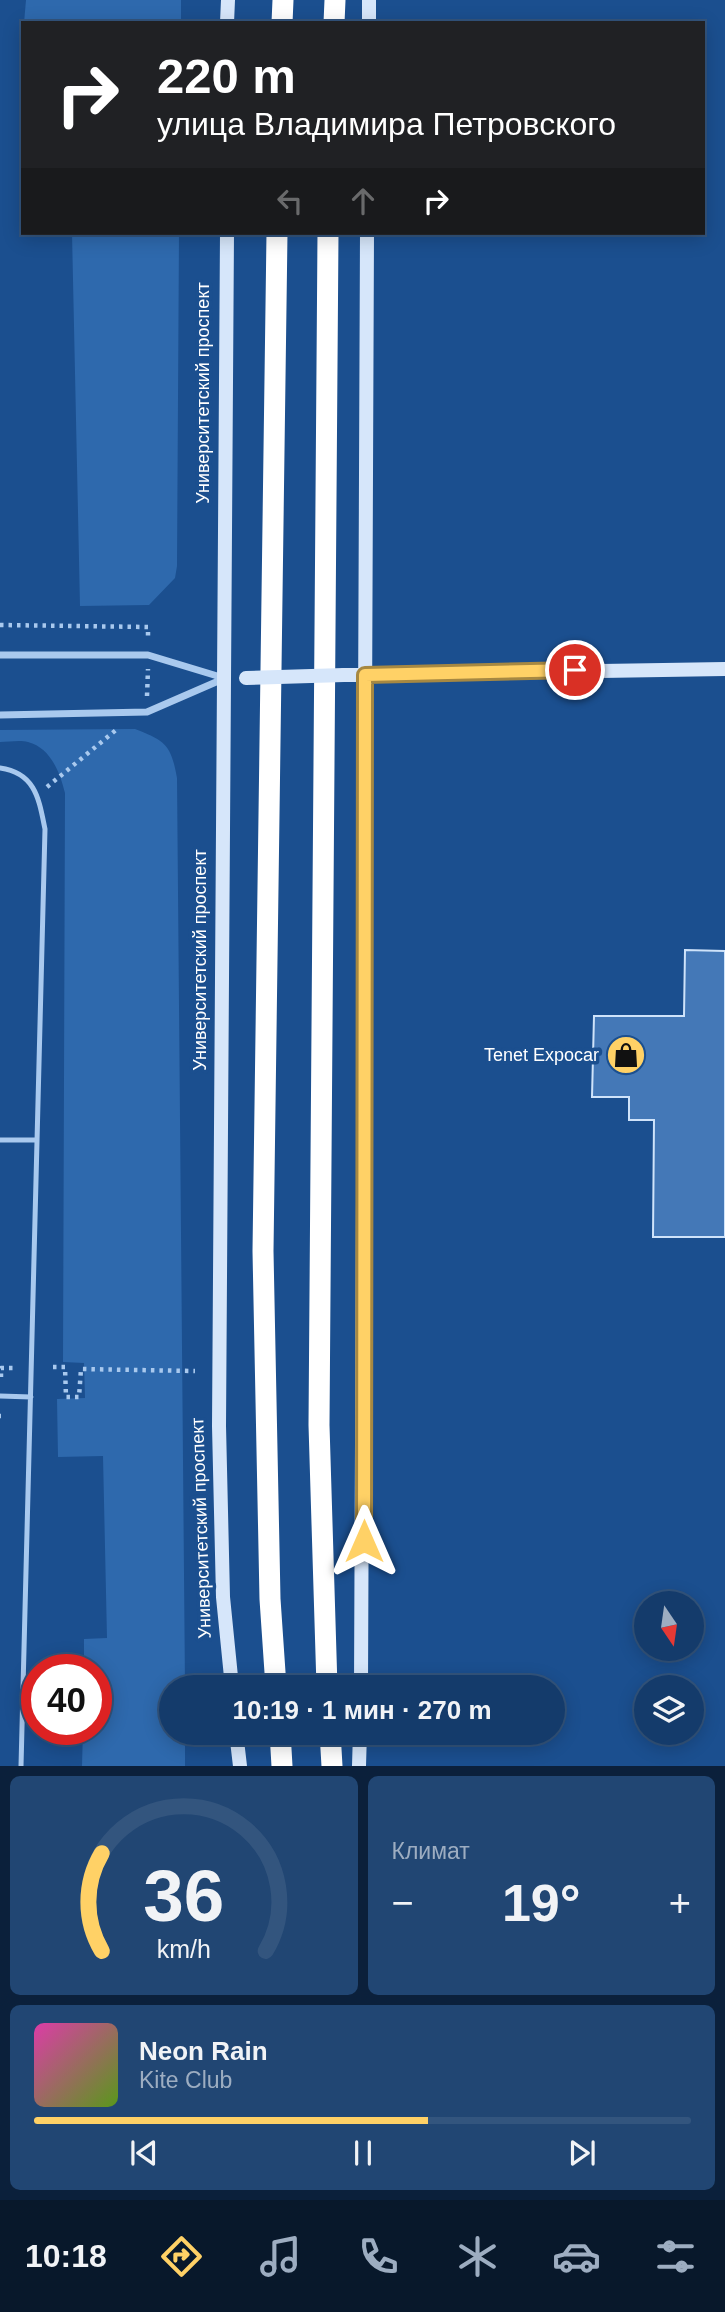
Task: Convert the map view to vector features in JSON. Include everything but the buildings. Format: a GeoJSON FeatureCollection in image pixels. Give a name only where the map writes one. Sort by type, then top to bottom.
{"type":"FeatureCollection","features":[{"type":"Feature","properties":{"kind":"highway"},"geometry":{"type":"LineString","coordinates":[[282,21],[283,0]]}},
{"type":"Feature","properties":{"kind":"highway"},"geometry":{"type":"LineString","coordinates":[[334,21],[335,0]]}},
{"type":"Feature","properties":{"kind":"highway"},"geometry":{"type":"LineString","coordinates":[[275,1675],[270,1600],[262,1251],[277,235]]}},
{"type":"Feature","properties":{"kind":"highway"},"geometry":{"type":"LineString","coordinates":[[327,1675],[319,1425],[328,235]]}},
{"type":"Feature","properties":{"kind":"highway"},"geometry":{"type":"LineString","coordinates":[[281,1745],[282,1766]]}},
{"type":"Feature","properties":{"kind":"highway"},"geometry":{"type":"LineString","coordinates":[[331,1745],[332,1766]]}},
{"type":"Feature","properties":{"kind":"street"},"geometry":{"type":"LineString","coordinates":[[228,0],[228,21]]}},
{"type":"Feature","properties":{"kind":"street"},"geometry":{"type":"LineString","coordinates":[[369,0],[369,21]]}},
{"type":"Feature","properties":{"kind":"street","name":"Университетский проспект"},"geometry":{"type":"LineString","coordinates":[[227,235],[219,1426],[223,1597],[231,1675]]}},
{"type":"Feature","properties":{"kind":"street"},"geometry":{"type":"LineString","coordinates":[[361,1675],[368,235]]}},
{"type":"Feature","properties":{"kind":"street"},"geometry":{"type":"LineString","coordinates":[[0,655],[148,655],[224,678],[725,669]]}},
{"type":"Feature","properties":{"kind":"street"},"geometry":{"type":"LineString","coordinates":[[0,715],[147,712],[224,678]]}},
{"type":"Feature","properties":{"kind":"street"},"geometry":{"type":"LineString","coordinates":[[238,1745],[240,1766]]}},
{"type":"Feature","properties":{"kind":"street"},"geometry":{"type":"LineString","coordinates":[[359,1766],[360,1745]]}},
{"type":"Feature","properties":{"kind":"lane"},"geometry":{"type":"LineString","coordinates":[[0,768],[22,775],[38,794],[45,829],[21,1766]]}},
{"type":"Feature","properties":{"kind":"lane"},"geometry":{"type":"LineString","coordinates":[[0,1140],[37,1140]]}},
{"type":"Feature","properties":{"kind":"lane"},"geometry":{"type":"LineString","coordinates":[[0,1396],[31,1397]]}},
{"type":"Feature","properties":{"kind":"path"},"geometry":{"type":"LineString","coordinates":[[0,625],[148,627],[148,655]]}},
{"type":"Feature","properties":{"kind":"path"},"geometry":{"type":"LineString","coordinates":[[38,794],[123,724]]}},
{"type":"Feature","properties":{"kind":"path"},"geometry":{"type":"LineString","coordinates":[[53,1367],[65,1367],[66,1396],[79,1397],[81,1369],[195,1371]]}},
{"type":"Feature","properties":{"kind":"path"},"geometry":{"type":"LineString","coordinates":[[1,1377],[1,1368],[16,1368]]}},
{"type":"Feature","properties":{"kind":"shaded area"},"geometry":{"type":"Polygon","coordinates":[[[26,0],[181,0],[181,21],[24,21],[26,0]]]}},
{"type":"Feature","properties":{"kind":"shaded area"},"geometry":{"type":"Polygon","coordinates":[[[72,235],[179,235],[175,578],[149,605],[80,606],[72,235]]]}},
{"type":"Feature","properties":{"kind":"shaded area"},"geometry":{"type":"Polygon","coordinates":[[[135,729],[154,737],[165,746],[172,758],[177,778],[185,1675],[159,1675],[159,1745],[185,1745],[185,1766],[82,1766],[83,1745],[112,1745],[112,1654],[84,1654],[84,1639],[107,1638],[103,1456],[58,1457],[57,1399],[85,1398],[84,1363],[63,1362],[65,793],[53,762],[43,750],[25,741],[0,742],[0,730],[135,729]]]}},
{"type":"Feature","properties":{"kind":"place","name":"Tenet Expocar"},"geometry":{"type":"Point","coordinates":[626,1055]}},
{"type":"Feature","properties":{"kind":"route"},"geometry":{"type":"LineString","coordinates":[[364,1541],[365,675],[575,670]]}}]}
